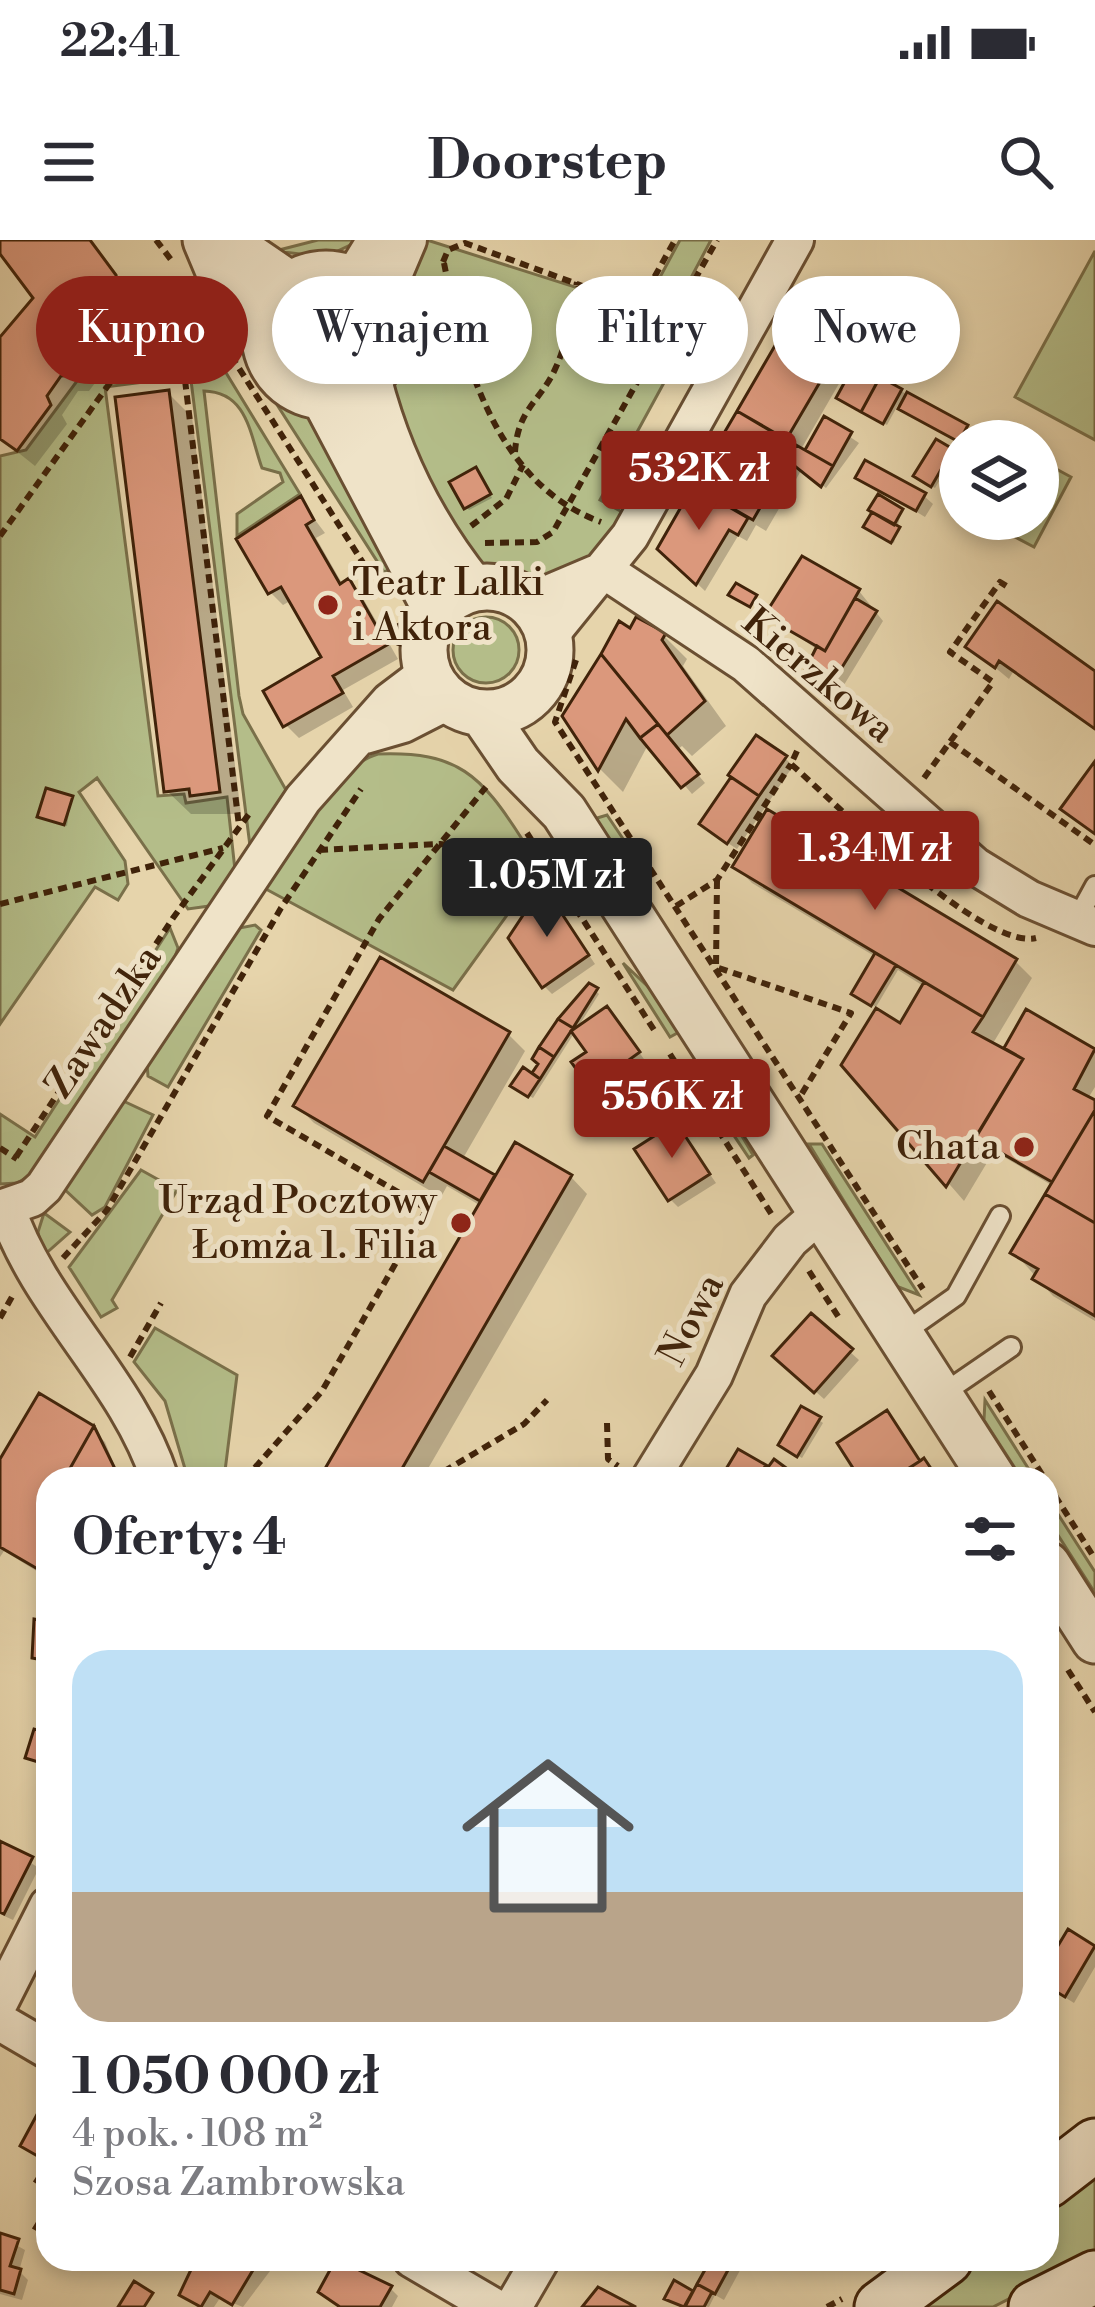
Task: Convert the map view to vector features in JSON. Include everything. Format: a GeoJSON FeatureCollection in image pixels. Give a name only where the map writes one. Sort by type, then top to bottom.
{"type":"FeatureCollection","features":[{"type":"Feature","properties":{"kind":"main road"},"geometry":{"type":"LineString","coordinates":[[1059,2173],[1095,2145]]}},
{"type":"Feature","properties":{"kind":"main road"},"geometry":{"type":"LineString","coordinates":[[880,2307],[930,2271]]}},
{"type":"Feature","properties":{"kind":"main road"},"geometry":{"type":"LineString","coordinates":[[1035,2307],[1095,2276]]}},
{"type":"Feature","properties":{"kind":"street"},"geometry":{"type":"LineString","coordinates":[[454,691],[546,675],[554,626],[630,536],[795,240]]}},
{"type":"Feature","properties":{"kind":"street"},"geometry":{"type":"LineString","coordinates":[[376,276],[397,243]]}},
{"type":"Feature","properties":{"kind":"street"},"geometry":{"type":"LineString","coordinates":[[211,261],[272,299]]}},
{"type":"Feature","properties":{"kind":"street"},"geometry":{"type":"LineString","coordinates":[[293,384],[324,397],[361,384]]}},
{"type":"Feature","properties":{"kind":"street"},"geometry":{"type":"LineString","coordinates":[[369,384],[388,450],[440,549],[444,590],[426,630],[454,691],[518,765],[539,825],[823,1210],[918,1321],[957,1382],[989,1467]]}},
{"type":"Feature","properties":{"kind":"street"},"geometry":{"type":"LineString","coordinates":[[324,397],[444,590]]}},
{"type":"Feature","properties":{"kind":"street","name":"Kierzkowa"},"geometry":{"type":"LineString","coordinates":[[604,570],[746,664],[975,866],[1029,899],[1086,923]]}},
{"type":"Feature","properties":{"kind":"street"},"geometry":{"type":"LineString","coordinates":[[444,590],[492,586],[554,626]]}},
{"type":"Feature","properties":{"kind":"street","name":"Zawadzka"},"geometry":{"type":"LineString","coordinates":[[155,1467],[125,1399],[19,1246],[3,1206],[32,1198],[44,1187],[303,799],[390,701],[454,691]]}},
{"type":"Feature","properties":{"kind":"street","name":"Nowa"},"geometry":{"type":"LineString","coordinates":[[648,1467],[714,1376],[748,1295],[790,1240],[823,1210]]}},
{"type":"Feature","properties":{"kind":"street"},"geometry":{"type":"LineString","coordinates":[[1059,1583],[1095,1640]]}},
{"type":"Feature","properties":{"kind":"street"},"geometry":{"type":"LineString","coordinates":[[0,2001],[36,1930]]}},
{"type":"Feature","properties":{"kind":"street"},"geometry":{"type":"LineString","coordinates":[[0,2023],[36,2043]]}},
{"type":"Feature","properties":{"kind":"street"},"geometry":{"type":"LineString","coordinates":[[432,2271],[494,2307]]}},
{"type":"Feature","properties":{"kind":"street"},"geometry":{"type":"LineString","coordinates":[[513,2307],[534,2271]]}},
{"type":"Feature","properties":{"kind":"lane"},"geometry":{"type":"LineString","coordinates":[[1086,923],[1095,886]]}},
{"type":"Feature","properties":{"kind":"lane"},"geometry":{"type":"LineString","coordinates":[[918,1321],[956,1296],[1000,1216]]}},
{"type":"Feature","properties":{"kind":"lane"},"geometry":{"type":"LineString","coordinates":[[957,1382],[1011,1347]]}},
{"type":"Feature","properties":{"kind":"path"},"geometry":{"type":"LineString","coordinates":[[156,240],[211,261],[377,586]]}},
{"type":"Feature","properties":{"kind":"path"},"geometry":{"type":"LineString","coordinates":[[655,276],[674,240]]}},
{"type":"Feature","properties":{"kind":"path"},"geometry":{"type":"LineString","coordinates":[[696,276],[716,240]]}},
{"type":"Feature","properties":{"kind":"path"},"geometry":{"type":"LineString","coordinates":[[397,243],[444,263]]}},
{"type":"Feature","properties":{"kind":"path"},"geometry":{"type":"LineString","coordinates":[[560,276],[464,243],[448,250],[444,263],[462,356],[515,455],[569,509],[610,525]]}},
{"type":"Feature","properties":{"kind":"path"},"geometry":{"type":"LineString","coordinates":[[515,455],[517,429],[528,403],[556,364]]}},
{"type":"Feature","properties":{"kind":"path"},"geometry":{"type":"LineString","coordinates":[[0,536],[109,384]]}},
{"type":"Feature","properties":{"kind":"path"},"geometry":{"type":"LineString","coordinates":[[185,384],[239,826]]}},
{"type":"Feature","properties":{"kind":"path"},"geometry":{"type":"LineString","coordinates":[[454,691],[402,635],[444,590],[553,532],[637,384]]}},
{"type":"Feature","properties":{"kind":"path"},"geometry":{"type":"LineString","coordinates":[[920,785],[993,682],[950,652],[1000,582],[1008,587]]}},
{"type":"Feature","properties":{"kind":"path"},"geometry":{"type":"LineString","coordinates":[[554,626],[555,722],[801,1097],[918,1321]]}},
{"type":"Feature","properties":{"kind":"path"},"geometry":{"type":"LineString","coordinates":[[950,742],[1095,844]]}},
{"type":"Feature","properties":{"kind":"path"},"geometry":{"type":"LineString","coordinates":[[676,906],[717,880],[802,743]]}},
{"type":"Feature","properties":{"kind":"path"},"geometry":{"type":"LineString","coordinates":[[790,764],[958,908],[1010,938],[1040,937]]}},
{"type":"Feature","properties":{"kind":"path"},"geometry":{"type":"LineString","coordinates":[[58,1265],[107,1210],[319,850],[372,774]]}},
{"type":"Feature","properties":{"kind":"path"},"geometry":{"type":"LineString","coordinates":[[255,1467],[322,1391],[428,1209],[267,1116],[379,919],[497,779]]}},
{"type":"Feature","properties":{"kind":"path"},"geometry":{"type":"LineString","coordinates":[[319,850],[440,844],[508,852],[539,825],[745,1176],[734,1186]]}},
{"type":"Feature","properties":{"kind":"path"},"geometry":{"type":"LineString","coordinates":[[0,904],[223,848]]}},
{"type":"Feature","properties":{"kind":"path"},"geometry":{"type":"LineString","coordinates":[[716,967],[717,880]]}},
{"type":"Feature","properties":{"kind":"path"},"geometry":{"type":"LineString","coordinates":[[716,967],[851,1013],[801,1097]]}},
{"type":"Feature","properties":{"kind":"path"},"geometry":{"type":"LineString","coordinates":[[118,1349],[128,1362]]}},
{"type":"Feature","properties":{"kind":"path"},"geometry":{"type":"LineString","coordinates":[[957,1382],[1033,1467]]}},
{"type":"Feature","properties":{"kind":"path"},"geometry":{"type":"LineString","coordinates":[[451,1467],[524,1424],[547,1400]]}},
{"type":"Feature","properties":{"kind":"path"},"geometry":{"type":"LineString","coordinates":[[607,1423],[608,1460],[622,1467]]}},
{"type":"Feature","properties":{"kind":"path"},"geometry":{"type":"LineString","coordinates":[[1059,1502],[1095,1559]]}},
{"type":"Feature","properties":{"kind":"green space"},"geometry":{"type":"Polygon","coordinates":[[[318,240],[361,240],[325,257],[275,251],[318,240]]]}},
{"type":"Feature","properties":{"kind":"green space"},"geometry":{"type":"Polygon","coordinates":[[[427,240],[556,281],[556,384],[663,384],[600,500],[624,513],[607,542],[588,558],[546,577],[521,578],[485,569],[421,494],[390,384],[532,384],[532,276],[414,276],[427,240]]]}},
{"type":"Feature","properties":{"kind":"green space"},"geometry":{"type":"Polygon","coordinates":[[[680,240],[711,240],[692,276],[661,276],[680,240]]]}},
{"type":"Feature","properties":{"kind":"green space"},"geometry":{"type":"Polygon","coordinates":[[[1095,251],[1095,440],[1015,397],[1095,251]]]}},
{"type":"Feature","properties":{"kind":"green space"},"geometry":{"type":"Polygon","coordinates":[[[248,332],[267,385],[317,420],[400,564],[384,572],[248,359],[248,332]]]}},
{"type":"Feature","properties":{"kind":"green space"},"geometry":{"type":"Polygon","coordinates":[[[75,384],[128,384],[105,387],[158,796],[184,794],[186,803],[227,797],[235,870],[209,906],[188,909],[97,778],[79,792],[125,861],[128,884],[118,900],[95,887],[0,1024],[0,456],[26,450],[75,384]]]}},
{"type":"Feature","properties":{"kind":"green space"},"geometry":{"type":"Polygon","coordinates":[[[191,384],[233,384],[300,494],[237,536],[237,514],[283,482],[280,473],[262,468],[239,407],[219,393],[204,391],[239,696],[243,714],[286,790],[250,846],[191,384]]]}},
{"type":"Feature","properties":{"kind":"green space"},"geometry":{"type":"Polygon","coordinates":[[[1059,470],[1071,477],[1059,500],[1059,470]]]}},
{"type":"Feature","properties":{"kind":"green space"},"geometry":{"type":"Polygon","coordinates":[[[486,617],[510,626],[519,650],[510,674],[486,683],[462,674],[453,650],[462,626],[486,617]]]}},
{"type":"Feature","properties":{"kind":"green space"},"geometry":{"type":"Polygon","coordinates":[[[378,754],[428,757],[465,771],[507,817],[522,839],[515,843],[536,875],[453,990],[264,888],[329,792],[361,762],[378,754]]]}},
{"type":"Feature","properties":{"kind":"green space"},"geometry":{"type":"Polygon","coordinates":[[[607,815],[644,870],[642,874],[615,857],[594,819],[607,815]]]}},
{"type":"Feature","properties":{"kind":"green space"},"geometry":{"type":"Polygon","coordinates":[[[255,925],[261,930],[168,1087],[148,1076],[147,1064],[234,929],[255,925]]]}},
{"type":"Feature","properties":{"kind":"green space"},"geometry":{"type":"Polygon","coordinates":[[[170,928],[178,948],[172,966],[38,1171],[17,1183],[0,1184],[0,1114],[35,1137],[170,928]]]}},
{"type":"Feature","properties":{"kind":"green space"},"geometry":{"type":"Polygon","coordinates":[[[623,963],[660,998],[681,1031],[670,1037],[623,963]]]}},
{"type":"Feature","properties":{"kind":"green space"},"geometry":{"type":"Polygon","coordinates":[[[701,1066],[753,1155],[749,1158],[691,1071],[701,1066]]]}},
{"type":"Feature","properties":{"kind":"green space"},"geometry":{"type":"Polygon","coordinates":[[[119,1099],[153,1115],[105,1207],[92,1215],[62,1187],[119,1099]]]}},
{"type":"Feature","properties":{"kind":"green space"},"geometry":{"type":"Polygon","coordinates":[[[809,1144],[822,1144],[919,1295],[896,1286],[809,1144]]]}},
{"type":"Feature","properties":{"kind":"green space"},"geometry":{"type":"Polygon","coordinates":[[[141,1170],[177,1190],[112,1300],[117,1308],[101,1317],[69,1267],[141,1170]]]}},
{"type":"Feature","properties":{"kind":"green space"},"geometry":{"type":"Polygon","coordinates":[[[44,1213],[70,1232],[43,1256],[38,1232],[44,1213]]]}},
{"type":"Feature","properties":{"kind":"green space"},"geometry":{"type":"Polygon","coordinates":[[[155,1328],[237,1375],[226,1467],[184,1467],[165,1401],[134,1362],[155,1328]]]}},
{"type":"Feature","properties":{"kind":"green space"},"geometry":{"type":"Polygon","coordinates":[[[985,1400],[1027,1467],[1014,1467],[984,1420],[985,1400]]]}},
{"type":"Feature","properties":{"kind":"green space"},"geometry":{"type":"Polygon","coordinates":[[[1059,1516],[1095,1572],[1095,1593],[1059,1537],[1059,1516]]]}},
{"type":"Feature","properties":{"kind":"green space"},"geometry":{"type":"Polygon","coordinates":[[[1095,2170],[1095,2255],[993,2307],[907,2307],[959,2271],[1059,2271],[1059,2197],[1095,2170]]]}},
{"type":"Feature","properties":{"kind":"building"},"geometry":{"type":"Polygon","coordinates":[[[0,240],[90,240],[116,275],[36,276],[36,384],[55,384],[47,396],[51,405],[17,451],[0,439],[0,337],[33,298],[0,254],[0,240]]]}},
{"type":"Feature","properties":{"kind":"building"},"geometry":{"type":"Polygon","coordinates":[[[772,351],[772,384],[819,384],[786,440],[737,411],[772,351]]]}},
{"type":"Feature","properties":{"kind":"building"},"geometry":{"type":"Polygon","coordinates":[[[844,384],[876,384],[861,412],[836,398],[844,384]]]}},
{"type":"Feature","properties":{"kind":"building"},"geometry":{"type":"Polygon","coordinates":[[[876,384],[902,389],[883,424],[861,412],[876,384]]]}},
{"type":"Feature","properties":{"kind":"building"},"geometry":{"type":"Polygon","coordinates":[[[169,390],[220,792],[190,796],[189,789],[164,792],[115,397],[169,390]]]}},
{"type":"Feature","properties":{"kind":"building"},"geometry":{"type":"Polygon","coordinates":[[[907,392],[959,420],[939,420],[939,431],[898,409],[907,392]]]}},
{"type":"Feature","properties":{"kind":"building"},"geometry":{"type":"Polygon","coordinates":[[[737,411],[796,445],[753,520],[693,486],[737,411]]]}},
{"type":"Feature","properties":{"kind":"building"},"geometry":{"type":"Polygon","coordinates":[[[824,416],[852,432],[833,466],[805,450],[824,416]]]}},
{"type":"Feature","properties":{"kind":"building"},"geometry":{"type":"Polygon","coordinates":[[[939,441],[939,473],[931,487],[913,476],[939,441]]]}},
{"type":"Feature","properties":{"kind":"building"},"geometry":{"type":"Polygon","coordinates":[[[796,445],[833,466],[821,487],[787,460],[796,445]]]}},
{"type":"Feature","properties":{"kind":"building"},"geometry":{"type":"Polygon","coordinates":[[[865,460],[926,493],[916,511],[855,478],[865,460]]]}},
{"type":"Feature","properties":{"kind":"building"},"geometry":{"type":"Polygon","coordinates":[[[476,467],[491,494],[464,509],[449,482],[476,467]]]}},
{"type":"Feature","properties":{"kind":"building"},"geometry":{"type":"Polygon","coordinates":[[[693,486],[748,518],[738,535],[729,530],[696,585],[657,549],[693,486]]]}},
{"type":"Feature","properties":{"kind":"building"},"geometry":{"type":"Polygon","coordinates":[[[878,494],[903,509],[894,525],[868,510],[878,494]]]}},
{"type":"Feature","properties":{"kind":"building","name":"Teatr Lalki i Aktora"},"geometry":{"type":"Polygon","coordinates":[[[301,496],[314,520],[306,525],[340,584],[349,578],[387,645],[333,676],[343,693],[283,727],[263,691],[321,657],[281,587],[268,594],[236,539],[301,496]]]}},
{"type":"Feature","properties":{"kind":"building"},"geometry":{"type":"Polygon","coordinates":[[[872,512],[900,527],[891,543],[863,527],[872,512]]]}},
{"type":"Feature","properties":{"kind":"building"},"geometry":{"type":"Polygon","coordinates":[[[802,556],[860,589],[825,651],[764,616],[802,556]]]}},
{"type":"Feature","properties":{"kind":"building"},"geometry":{"type":"Polygon","coordinates":[[[736,583],[757,595],[750,607],[728,595],[736,583]]]}},
{"type":"Feature","properties":{"kind":"building"},"geometry":{"type":"Polygon","coordinates":[[[855,598],[877,611],[826,693],[803,674],[817,646],[825,651],[855,598]]]}},
{"type":"Feature","properties":{"kind":"building"},"geometry":{"type":"Polygon","coordinates":[[[997,601],[1095,671],[1095,729],[999,661],[995,668],[965,647],[997,601]]]}},
{"type":"Feature","properties":{"kind":"building"},"geometry":{"type":"Polygon","coordinates":[[[636,617],[666,633],[662,640],[705,701],[667,735],[601,654],[619,621],[630,628],[636,617]]]}},
{"type":"Feature","properties":{"kind":"building"},"geometry":{"type":"Polygon","coordinates":[[[601,654],[658,724],[640,738],[626,719],[598,771],[562,716],[601,654]]]}},
{"type":"Feature","properties":{"kind":"building"},"geometry":{"type":"Polygon","coordinates":[[[658,724],[699,774],[681,788],[640,738],[658,724]]]}},
{"type":"Feature","properties":{"kind":"building"},"geometry":{"type":"Polygon","coordinates":[[[756,735],[787,756],[759,796],[728,775],[756,735]]]}},
{"type":"Feature","properties":{"kind":"building"},"geometry":{"type":"Polygon","coordinates":[[[1095,761],[1095,834],[1060,809],[1095,761]]]}},
{"type":"Feature","properties":{"kind":"building"},"geometry":{"type":"Polygon","coordinates":[[[731,777],[759,796],[727,844],[699,824],[731,777]]]}},
{"type":"Feature","properties":{"kind":"building"},"geometry":{"type":"Polygon","coordinates":[[[46,788],[73,796],[64,825],[37,817],[46,788]]]}},
{"type":"Feature","properties":{"kind":"building"},"geometry":{"type":"Polygon","coordinates":[[[767,809],[1017,959],[983,1017],[732,867],[767,809]]]}},
{"type":"Feature","properties":{"kind":"building"},"geometry":{"type":"Polygon","coordinates":[[[543,885],[589,955],[542,988],[508,938],[543,885]]]}},
{"type":"Feature","properties":{"kind":"building"},"geometry":{"type":"Polygon","coordinates":[[[875,953],[896,965],[871,1006],[851,994],[875,953]]]}},
{"type":"Feature","properties":{"kind":"building"},"geometry":{"type":"Polygon","coordinates":[[[380,957],[510,1032],[423,1182],[293,1106],[380,957]]]}},
{"type":"Feature","properties":{"kind":"building"},"geometry":{"type":"Polygon","coordinates":[[[924,982],[983,1017],[973,1032],[1023,1059],[946,1187],[841,1065],[876,1008],[900,1023],[924,982]]]}},
{"type":"Feature","properties":{"kind":"building"},"geometry":{"type":"Polygon","coordinates":[[[589,983],[598,988],[573,1028],[558,1019],[589,983]]]}},
{"type":"Feature","properties":{"kind":"building"},"geometry":{"type":"Polygon","coordinates":[[[607,1006],[640,1052],[590,1088],[571,1062],[586,1052],[571,1031],[607,1006]]]}},
{"type":"Feature","properties":{"kind":"building"},"geometry":{"type":"Polygon","coordinates":[[[1026,1009],[1095,1049],[1074,1089],[1095,1100],[1095,1110],[1052,1182],[975,1138],[1023,1059],[1004,1048],[1026,1009]]]}},
{"type":"Feature","properties":{"kind":"building"},"geometry":{"type":"Polygon","coordinates":[[[558,1019],[573,1028],[554,1057],[539,1047],[558,1019]]]}},
{"type":"Feature","properties":{"kind":"building"},"geometry":{"type":"Polygon","coordinates":[[[539,1047],[554,1057],[540,1079],[532,1073],[538,1064],[532,1059],[539,1047]]]}},
{"type":"Feature","properties":{"kind":"building"},"geometry":{"type":"Polygon","coordinates":[[[523,1067],[540,1079],[528,1097],[510,1086],[523,1067]]]}},
{"type":"Feature","properties":{"kind":"building"},"geometry":{"type":"Polygon","coordinates":[[[1095,1110],[1095,1223],[1045,1194],[1095,1110]]]}},
{"type":"Feature","properties":{"kind":"building"},"geometry":{"type":"Polygon","coordinates":[[[676,1122],[710,1174],[668,1201],[634,1149],[676,1122]]]}},
{"type":"Feature","properties":{"kind":"building"},"geometry":{"type":"Polygon","coordinates":[[[515,1142],[572,1175],[403,1467],[326,1467],[515,1142]]]}},
{"type":"Feature","properties":{"kind":"building"},"geometry":{"type":"Polygon","coordinates":[[[444,1146],[495,1175],[480,1201],[429,1172],[444,1146]]]}},
{"type":"Feature","properties":{"kind":"building"},"geometry":{"type":"Polygon","coordinates":[[[1045,1194],[1095,1223],[1095,1316],[1032,1279],[1038,1269],[1010,1253],[1045,1194]]]}},
{"type":"Feature","properties":{"kind":"building"},"geometry":{"type":"Polygon","coordinates":[[[811,1313],[853,1349],[814,1393],[772,1356],[811,1313]]]}},
{"type":"Feature","properties":{"kind":"building"},"geometry":{"type":"Polygon","coordinates":[[[39,1393],[94,1426],[71,1467],[36,1467],[36,1568],[0,1547],[0,1459],[39,1393]]]}},
{"type":"Feature","properties":{"kind":"building"},"geometry":{"type":"Polygon","coordinates":[[[801,1406],[821,1417],[797,1457],[778,1445],[801,1406]]]}},
{"type":"Feature","properties":{"kind":"building"},"geometry":{"type":"Polygon","coordinates":[[[887,1410],[920,1461],[911,1467],[852,1467],[837,1443],[887,1410]]]}},
{"type":"Feature","properties":{"kind":"building"},"geometry":{"type":"Polygon","coordinates":[[[94,1426],[114,1467],[71,1467],[94,1426]]]}},
{"type":"Feature","properties":{"kind":"building"},"geometry":{"type":"Polygon","coordinates":[[[738,1449],[766,1465],[765,1467],[727,1467],[738,1449]]]}},
{"type":"Feature","properties":{"kind":"building"},"geometry":{"type":"Polygon","coordinates":[[[34,1619],[36,1659],[32,1658],[34,1619]]]}},
{"type":"Feature","properties":{"kind":"building"},"geometry":{"type":"Polygon","coordinates":[[[36,1730],[36,1761],[25,1758],[36,1730]]]}},
{"type":"Feature","properties":{"kind":"building"},"geometry":{"type":"Polygon","coordinates":[[[0,1841],[33,1857],[4,1914],[0,1912],[0,1841]]]}},
{"type":"Feature","properties":{"kind":"building"},"geometry":{"type":"Polygon","coordinates":[[[1068,1929],[1095,1946],[1065,1997],[1059,1993],[1059,1944],[1068,1929]]]}},
{"type":"Feature","properties":{"kind":"building"},"geometry":{"type":"Polygon","coordinates":[[[36,2116],[36,2155],[20,2146],[36,2116]]]}},
{"type":"Feature","properties":{"kind":"building"},"geometry":{"type":"Polygon","coordinates":[[[0,2233],[19,2239],[10,2266],[21,2269],[14,2294],[0,2290],[0,2233]]]}},
{"type":"Feature","properties":{"kind":"building"},"geometry":{"type":"Polygon","coordinates":[[[190,2271],[252,2271],[232,2305],[210,2292],[201,2307],[179,2295],[190,2271]]]}},
{"type":"Feature","properties":{"kind":"building"},"geometry":{"type":"Polygon","coordinates":[[[329,2271],[361,2271],[392,2286],[380,2307],[340,2307],[318,2292],[329,2271]]]}},
{"type":"Feature","properties":{"kind":"building"},"geometry":{"type":"Polygon","coordinates":[[[704,2271],[727,2271],[715,2294],[697,2284],[704,2271]]]}},
{"type":"Feature","properties":{"kind":"building"},"geometry":{"type":"Polygon","coordinates":[[[674,2280],[693,2291],[684,2307],[664,2299],[674,2280]]]}},
{"type":"Feature","properties":{"kind":"building"},"geometry":{"type":"Polygon","coordinates":[[[134,2281],[153,2293],[144,2307],[118,2307],[134,2281]]]}},
{"type":"Feature","properties":{"kind":"building"},"geometry":{"type":"Polygon","coordinates":[[[697,2284],[712,2292],[704,2307],[685,2307],[697,2284]]]}},
{"type":"Feature","properties":{"kind":"building"},"geometry":{"type":"Polygon","coordinates":[[[598,2287],[636,2307],[582,2307],[598,2287]]]}},
{"type":"Feature","properties":{"kind":"place","name":"Teatr Lalki i Aktora"},"geometry":{"type":"Point","coordinates":[328,605]}},
{"type":"Feature","properties":{"kind":"place","name":"Chata"},"geometry":{"type":"Point","coordinates":[1024,1147]}},
{"type":"Feature","properties":{"kind":"place","name":"Urząd Pocztowy Łomża 1. Filia"},"geometry":{"type":"Point","coordinates":[461,1223]}}]}
